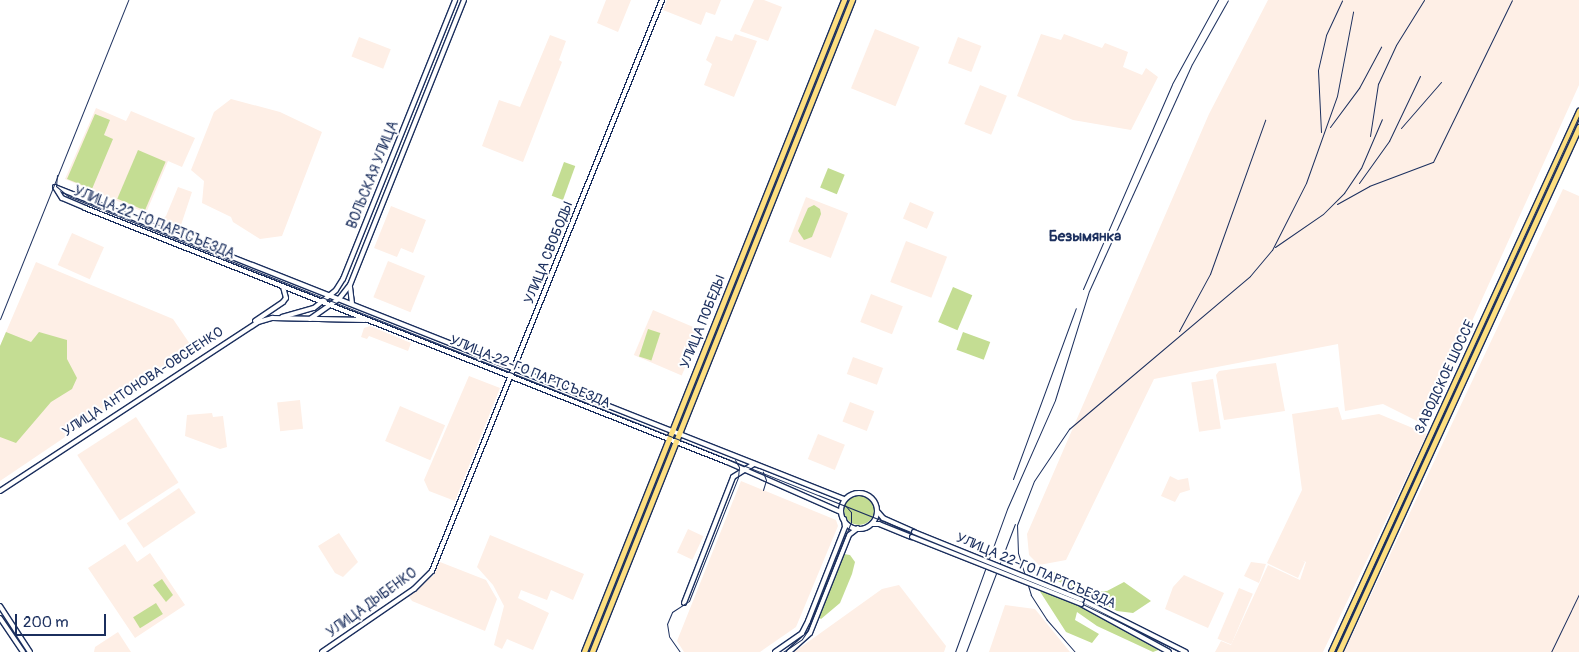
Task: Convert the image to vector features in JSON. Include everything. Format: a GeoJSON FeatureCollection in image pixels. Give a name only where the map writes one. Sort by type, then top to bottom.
{"type":"FeatureCollection","features":[{"type":"Feature","properties":{"kind":"main road","name":"ВОЛЬСКАЯ УЛИЦА"},"geometry":{"type":"LineString","coordinates":[[272,318],[305,312],[330,295],[343,279],[455,0]]}},
{"type":"Feature","properties":{"kind":"main road","name":"ВОЛЬСКАЯ УЛИЦА"},"geometry":{"type":"LineString","coordinates":[[307,320],[339,299],[350,285],[464,0]]}},
{"type":"Feature","properties":{"kind":"main road","name":"УЛИЦА СВОБОДЫ"},"geometry":{"type":"LineString","coordinates":[[455,513],[512,376],[662,0]]}},
{"type":"Feature","properties":{"kind":"main road","name":"УЛИЦА ПОБЕДЫ"},"geometry":{"type":"LineString","coordinates":[[584,652],[844,0]]}},
{"type":"Feature","properties":{"kind":"main road","name":"УЛИЦА ПОБЕДЫ"},"geometry":{"type":"LineString","coordinates":[[592,652],[852,0]]}},
{"type":"Feature","properties":{"kind":"main road"},"geometry":{"type":"LineString","coordinates":[[833,27],[835,31],[840,30]]}},
{"type":"Feature","properties":{"kind":"main road"},"geometry":{"type":"LineString","coordinates":[[828,40],[833,37],[835,42]]}},
{"type":"Feature","properties":{"kind":"main road","name":"ЗАВОДСКОЕ ШОССЕ"},"geometry":{"type":"LineString","coordinates":[[1331,652],[1579,112]]}},
{"type":"Feature","properties":{"kind":"main road","name":"ЗАВОДСКОЕ ШОССЕ"},"geometry":{"type":"LineString","coordinates":[[1339,652],[1579,127]]}},
{"type":"Feature","properties":{"kind":"main road"},"geometry":{"type":"LineString","coordinates":[[793,128],[800,131]]}},
{"type":"Feature","properties":{"kind":"main road","name":"УЛИЦА 22-ГО ПАРТСЪЕЗДА"},"geometry":{"type":"LineString","coordinates":[[840,512],[669,439],[512,376],[320,303],[66,200],[55,187],[844,498]]}},
{"type":"Feature","properties":{"kind":"main road"},"geometry":{"type":"LineString","coordinates":[[350,285],[352,304]]}},
{"type":"Feature","properties":{"kind":"main road"},"geometry":{"type":"LineString","coordinates":[[243,330],[283,302],[286,298],[283,287]]}},
{"type":"Feature","properties":{"kind":"main road"},"geometry":{"type":"LineString","coordinates":[[729,288],[736,291]]}},
{"type":"Feature","properties":{"kind":"main road","name":"УЛИЦА АНТОНОВА-ОВСЕЕНКО"},"geometry":{"type":"LineString","coordinates":[[0,491],[243,330],[272,318],[367,320]]}},
{"type":"Feature","properties":{"kind":"main road"},"geometry":{"type":"LineString","coordinates":[[679,414],[681,418],[686,416]]}},
{"type":"Feature","properties":{"kind":"main road"},"geometry":{"type":"LineString","coordinates":[[1433,432],[1438,434]]}},
{"type":"Feature","properties":{"kind":"main road"},"geometry":{"type":"LineString","coordinates":[[661,459],[666,456],[668,461]]}},
{"type":"Feature","properties":{"kind":"main road"},"geometry":{"type":"LineString","coordinates":[[684,603],[733,477],[743,469],[754,464]]}},
{"type":"Feature","properties":{"kind":"main road"},"geometry":{"type":"LineString","coordinates":[[775,652],[804,629],[845,527],[844,519],[840,512],[844,498],[855,494],[863,495],[872,500],[878,512],[872,524],[858,528],[850,535],[810,633],[789,652]]}},
{"type":"Feature","properties":{"kind":"main road","name":"УЛИЦА 22-ГО ПАРТСЪЕЗДА"},"geometry":{"type":"LineString","coordinates":[[878,512],[883,518],[913,534]]}},
{"type":"Feature","properties":{"kind":"main road","name":"УЛИЦА ДЫБЕНКО"},"geometry":{"type":"LineString","coordinates":[[322,652],[426,578],[455,513]]}},
{"type":"Feature","properties":{"kind":"main road"},"geometry":{"type":"LineString","coordinates":[[844,519],[858,528]]}},
{"type":"Feature","properties":{"kind":"main road","name":"УЛИЦА 22-ГО ПАРТСЪЕЗДА"},"geometry":{"type":"LineString","coordinates":[[872,524],[879,524],[913,534],[1082,602],[1186,652]]}},
{"type":"Feature","properties":{"kind":"main road"},"geometry":{"type":"LineString","coordinates":[[1367,573],[1373,576]]}},
{"type":"Feature","properties":{"kind":"main road","name":"УЛИЦА 22-ГО ПАРТСЪЕЗДА"},"geometry":{"type":"LineString","coordinates":[[1082,602],[1169,652]]}},
{"type":"Feature","properties":{"kind":"main road"},"geometry":{"type":"LineString","coordinates":[[0,606],[30,652]]}},
{"type":"Feature","properties":{"kind":"main road"},"geometry":{"type":"LineString","coordinates":[[0,618],[24,652]]}},
{"type":"Feature","properties":{"kind":"main road"},"geometry":{"type":"LineString","coordinates":[[7,628],[12,624]]}},
{"type":"Feature","properties":{"kind":"shaded area"},"geometry":{"type":"Polygon","coordinates":[[[606,0],[631,0],[618,32],[597,23],[606,0]]]}},
{"type":"Feature","properties":{"kind":"shaded area"},"geometry":{"type":"Polygon","coordinates":[[[667,0],[721,0],[715,15],[706,12],[701,25],[663,10],[667,0]]]}},
{"type":"Feature","properties":{"kind":"shaded area"},"geometry":{"type":"Polygon","coordinates":[[[754,0],[764,0],[782,7],[768,41],[740,31],[754,0]]]}},
{"type":"Feature","properties":{"kind":"shaded area"},"geometry":{"type":"Polygon","coordinates":[[[1268,0],[1579,0],[1579,85],[1425,425],[1383,404],[1345,411],[1338,344],[1154,379],[1066,560],[1039,565],[1029,555],[1027,534],[1209,114],[1268,0]]]}},
{"type":"Feature","properties":{"kind":"shaded area"},"geometry":{"type":"Polygon","coordinates":[[[875,29],[920,47],[896,106],[851,88],[875,29]]]}},
{"type":"Feature","properties":{"kind":"shaded area"},"geometry":{"type":"Polygon","coordinates":[[[735,34],[757,41],[734,97],[704,85],[712,64],[706,60],[716,36],[732,41],[735,34]]]}},
{"type":"Feature","properties":{"kind":"shaded area"},"geometry":{"type":"Polygon","coordinates":[[[1041,34],[1061,40],[1064,34],[1102,48],[1105,43],[1128,52],[1123,67],[1142,75],[1146,68],[1158,77],[1131,130],[1073,120],[1017,96],[1041,34]]]}},
{"type":"Feature","properties":{"kind":"shaded area"},"geometry":{"type":"Polygon","coordinates":[[[550,35],[566,41],[559,60],[562,62],[523,162],[482,146],[499,100],[520,107],[550,35]]]}},
{"type":"Feature","properties":{"kind":"shaded area"},"geometry":{"type":"Polygon","coordinates":[[[359,37],[391,49],[383,69],[351,57],[359,37]]]}},
{"type":"Feature","properties":{"kind":"shaded area"},"geometry":{"type":"Polygon","coordinates":[[[958,37],[981,46],[971,72],[948,63],[958,37]]]}},
{"type":"Feature","properties":{"kind":"shaded area"},"geometry":{"type":"Polygon","coordinates":[[[980,85],[1007,96],[991,135],[964,124],[980,85]]]}},
{"type":"Feature","properties":{"kind":"shaded area"},"geometry":{"type":"Polygon","coordinates":[[[231,99],[280,112],[322,132],[282,236],[260,239],[233,222],[231,217],[202,203],[204,181],[191,170],[214,112],[231,99]]]}},
{"type":"Feature","properties":{"kind":"shaded area"},"geometry":{"type":"Polygon","coordinates":[[[96,108],[126,121],[131,111],[195,138],[182,167],[168,161],[146,213],[65,179],[96,108]]]}},
{"type":"Feature","properties":{"kind":"shaded area"},"geometry":{"type":"Polygon","coordinates":[[[178,187],[192,192],[180,228],[182,234],[157,224],[166,216],[178,187]]]}},
{"type":"Feature","properties":{"kind":"shaded area"},"geometry":{"type":"Polygon","coordinates":[[[1563,189],[1579,196],[1579,652],[1344,652],[1563,189]]]}},
{"type":"Feature","properties":{"kind":"shaded area"},"geometry":{"type":"Polygon","coordinates":[[[806,197],[848,213],[831,258],[789,242],[806,197]]]}},
{"type":"Feature","properties":{"kind":"shaded area"},"geometry":{"type":"Polygon","coordinates":[[[910,202],[934,212],[927,229],[903,219],[910,202]]]}},
{"type":"Feature","properties":{"kind":"shaded area"},"geometry":{"type":"Polygon","coordinates":[[[391,206],[426,220],[413,253],[401,248],[397,257],[374,248],[391,206]]]}},
{"type":"Feature","properties":{"kind":"shaded area"},"geometry":{"type":"Polygon","coordinates":[[[72,233],[104,247],[90,279],[58,265],[72,233]]]}},
{"type":"Feature","properties":{"kind":"shaded area"},"geometry":{"type":"Polygon","coordinates":[[[906,241],[947,257],[931,298],[890,282],[906,241]]]}},
{"type":"Feature","properties":{"kind":"shaded area"},"geometry":{"type":"Polygon","coordinates":[[[388,261],[425,276],[410,312],[373,297],[388,261]]]}},
{"type":"Feature","properties":{"kind":"shaded area"},"geometry":{"type":"Polygon","coordinates":[[[36,262],[173,319],[194,350],[0,481],[0,346],[36,262]]]}},
{"type":"Feature","properties":{"kind":"shaded area"},"geometry":{"type":"Polygon","coordinates":[[[871,294],[903,306],[892,334],[860,322],[871,294]]]}},
{"type":"Feature","properties":{"kind":"shaded area"},"geometry":{"type":"Polygon","coordinates":[[[653,310],[701,330],[682,375],[634,355],[653,310]]]}},
{"type":"Feature","properties":{"kind":"shaded area"},"geometry":{"type":"Polygon","coordinates":[[[370,326],[411,343],[408,351],[369,336],[367,339],[361,337],[364,328],[370,326]]]}},
{"type":"Feature","properties":{"kind":"shaded area"},"geometry":{"type":"Polygon","coordinates":[[[853,357],[883,368],[877,385],[847,374],[853,357]]]}},
{"type":"Feature","properties":{"kind":"shaded area"},"geometry":{"type":"Polygon","coordinates":[[[1276,363],[1285,411],[1224,420],[1216,375],[1219,371],[1276,363]]]}},
{"type":"Feature","properties":{"kind":"shaded area"},"geometry":{"type":"Polygon","coordinates":[[[469,376],[500,388],[455,501],[429,491],[424,480],[469,376]]]}},
{"type":"Feature","properties":{"kind":"shaded area"},"geometry":{"type":"Polygon","coordinates":[[[1213,379],[1221,428],[1199,432],[1191,382],[1213,379]]]}},
{"type":"Feature","properties":{"kind":"shaded area"},"geometry":{"type":"Polygon","coordinates":[[[300,400],[303,429],[280,431],[277,402],[300,400]]]}},
{"type":"Feature","properties":{"kind":"shaded area"},"geometry":{"type":"Polygon","coordinates":[[[850,402],[874,411],[867,431],[842,422],[850,402]]]}},
{"type":"Feature","properties":{"kind":"shaded area"},"geometry":{"type":"Polygon","coordinates":[[[400,406],[445,425],[430,460],[385,441],[400,406]]]}},
{"type":"Feature","properties":{"kind":"shaded area"},"geometry":{"type":"Polygon","coordinates":[[[1338,407],[1342,420],[1379,414],[1427,434],[1323,652],[1215,652],[1221,641],[1231,645],[1268,565],[1300,580],[1306,562],[1301,560],[1305,562],[1298,578],[1267,563],[1302,490],[1292,414],[1338,407]]]}},
{"type":"Feature","properties":{"kind":"shaded area"},"geometry":{"type":"Polygon","coordinates":[[[212,413],[213,417],[223,416],[227,447],[220,449],[185,436],[187,415],[212,413]]]}},
{"type":"Feature","properties":{"kind":"shaded area"},"geometry":{"type":"Polygon","coordinates":[[[136,417],[178,482],[120,521],[77,455],[136,417]]]}},
{"type":"Feature","properties":{"kind":"shaded area"},"geometry":{"type":"Polygon","coordinates":[[[818,434],[845,445],[835,470],[808,459],[818,434]]]}},
{"type":"Feature","properties":{"kind":"shaded area"},"geometry":{"type":"Polygon","coordinates":[[[1170,476],[1178,480],[1188,478],[1190,490],[1180,493],[1175,502],[1161,496],[1170,476]]]}},
{"type":"Feature","properties":{"kind":"shaded area"},"geometry":{"type":"Polygon","coordinates":[[[741,481],[836,520],[838,526],[796,627],[760,652],[684,652],[677,641],[741,481]]]}},
{"type":"Feature","properties":{"kind":"shaded area"},"geometry":{"type":"Polygon","coordinates":[[[179,488],[196,513],[144,548],[127,523],[179,488]]]}},
{"type":"Feature","properties":{"kind":"shaded area"},"geometry":{"type":"Polygon","coordinates":[[[688,529],[703,536],[692,560],[677,553],[688,529]]]}},
{"type":"Feature","properties":{"kind":"shaded area"},"geometry":{"type":"Polygon","coordinates":[[[339,533],[358,562],[343,577],[335,573],[318,546],[339,533]]]}},
{"type":"Feature","properties":{"kind":"shaded area"},"geometry":{"type":"Polygon","coordinates":[[[490,535],[584,574],[573,600],[551,590],[547,600],[521,590],[518,598],[549,613],[533,650],[507,639],[502,649],[494,645],[504,606],[493,585],[477,567],[490,535]]]}},
{"type":"Feature","properties":{"kind":"shaded area"},"geometry":{"type":"Polygon","coordinates":[[[125,544],[137,562],[150,553],[185,605],[135,638],[88,568],[125,544]]]}},
{"type":"Feature","properties":{"kind":"shaded area"},"geometry":{"type":"Polygon","coordinates":[[[440,562],[486,580],[497,599],[485,631],[412,601],[408,595],[433,576],[440,562]]]}},
{"type":"Feature","properties":{"kind":"shaded area"},"geometry":{"type":"Polygon","coordinates":[[[1251,562],[1266,564],[1259,583],[1244,576],[1251,562]]]}},
{"type":"Feature","properties":{"kind":"shaded area"},"geometry":{"type":"Polygon","coordinates":[[[1184,575],[1224,593],[1208,628],[1165,609],[1173,587],[1184,575]]]}},
{"type":"Feature","properties":{"kind":"shaded area"},"geometry":{"type":"Polygon","coordinates":[[[899,585],[946,646],[944,652],[794,652],[882,589],[899,585]]]}},
{"type":"Feature","properties":{"kind":"shaded area"},"geometry":{"type":"Polygon","coordinates":[[[1239,588],[1253,594],[1231,644],[1218,639],[1239,588]]]}},
{"type":"Feature","properties":{"kind":"shaded area"},"geometry":{"type":"Polygon","coordinates":[[[1005,605],[1035,609],[1070,652],[989,652],[1005,605]]]}},
{"type":"Feature","properties":{"kind":"shaded area"},"geometry":{"type":"Polygon","coordinates":[[[118,632],[131,652],[94,652],[95,647],[118,632]]]}},
{"type":"Feature","properties":{"kind":"green space"},"geometry":{"type":"Polygon","coordinates":[[[95,114],[110,120],[104,135],[113,139],[92,189],[67,179],[95,114]]]}},
{"type":"Feature","properties":{"kind":"green space"},"geometry":{"type":"Polygon","coordinates":[[[138,150],[166,162],[145,211],[117,199],[138,150]]]}},
{"type":"Feature","properties":{"kind":"green space"},"geometry":{"type":"Polygon","coordinates":[[[564,162],[575,166],[563,200],[552,196],[564,162]]]}},
{"type":"Feature","properties":{"kind":"green space"},"geometry":{"type":"Polygon","coordinates":[[[828,168],[845,175],[837,194],[820,187],[828,168]]]}},
{"type":"Feature","properties":{"kind":"green space"},"geometry":{"type":"Polygon","coordinates":[[[814,205],[820,209],[821,214],[812,237],[804,240],[798,231],[808,208],[814,205]]]}},
{"type":"Feature","properties":{"kind":"green space"},"geometry":{"type":"Polygon","coordinates":[[[953,287],[972,295],[957,330],[938,322],[953,287]]]}},
{"type":"Feature","properties":{"kind":"green space"},"geometry":{"type":"Polygon","coordinates":[[[648,329],[660,333],[651,361],[639,357],[648,329]]]}},
{"type":"Feature","properties":{"kind":"green space"},"geometry":{"type":"Polygon","coordinates":[[[6,332],[31,342],[39,332],[67,340],[67,359],[77,378],[72,389],[51,402],[16,443],[0,437],[0,346],[6,332]]]}},
{"type":"Feature","properties":{"kind":"green space"},"geometry":{"type":"Polygon","coordinates":[[[963,332],[990,342],[984,360],[957,350],[963,332]]]}},
{"type":"Feature","properties":{"kind":"green space"},"geometry":{"type":"Polygon","coordinates":[[[859,495],[870,499],[874,510],[870,521],[859,525],[848,521],[844,510],[848,499],[859,495]]]}},
{"type":"Feature","properties":{"kind":"green space"},"geometry":{"type":"Polygon","coordinates":[[[844,554],[850,555],[855,562],[852,574],[840,603],[821,619],[818,617],[844,554]]]}},
{"type":"Feature","properties":{"kind":"green space"},"geometry":{"type":"Polygon","coordinates":[[[1054,572],[1091,592],[1107,591],[1124,582],[1151,601],[1133,613],[1117,611],[1052,578],[1054,572]]]}},
{"type":"Feature","properties":{"kind":"green space"},"geometry":{"type":"Polygon","coordinates":[[[162,579],[173,595],[166,602],[153,585],[162,579]]]}},
{"type":"Feature","properties":{"kind":"green space"},"geometry":{"type":"Polygon","coordinates":[[[1039,590],[1077,604],[1161,649],[1153,652],[1097,626],[1077,612],[1075,620],[1099,634],[1092,643],[1066,632],[1039,590]]]}},
{"type":"Feature","properties":{"kind":"green space"},"geometry":{"type":"Polygon","coordinates":[[[156,603],[163,614],[140,628],[133,617],[156,603]]]}},
{"type":"Feature","properties":{"kind":"tram line"},"geometry":{"type":"LineString","coordinates":[[0,319],[128,0]]}},
{"type":"Feature","properties":{"kind":"tram line"},"geometry":{"type":"LineString","coordinates":[[1334,652],[1579,116]]}},
{"type":"Feature","properties":{"kind":"tram line"},"geometry":{"type":"LineString","coordinates":[[57,175],[56,186],[68,196],[1046,586],[1180,652]]}},
{"type":"Feature","properties":{"kind":"tram line"},"geometry":{"type":"LineString","coordinates":[[680,652],[669,636],[667,624],[672,612],[689,601],[738,477],[739,467],[735,460]]}},
{"type":"Feature","properties":{"kind":"tram line"},"geometry":{"type":"LineString","coordinates":[[763,472],[766,480],[763,490]]}},
{"type":"Feature","properties":{"kind":"tram line"},"geometry":{"type":"LineString","coordinates":[[783,652],[802,639],[808,630],[851,522],[851,512],[845,505]]}},
{"type":"Feature","properties":{"kind":"railway"},"geometry":{"type":"LineString","coordinates":[[1083,289],[1172,84],[1218,0]]}},
{"type":"Feature","properties":{"kind":"railway"},"geometry":{"type":"LineString","coordinates":[[955,652],[1007,509],[1055,400],[1089,291],[1192,64],[1228,0]]}},
{"type":"Feature","properties":{"kind":"railway"},"geometry":{"type":"LineString","coordinates":[[1321,132],[1318,70],[1326,35],[1342,0]]}},
{"type":"Feature","properties":{"kind":"railway"},"geometry":{"type":"LineString","coordinates":[[1370,136],[1378,84],[1396,45],[1424,0]]}},
{"type":"Feature","properties":{"kind":"railway"},"geometry":{"type":"LineString","coordinates":[[1337,204],[1369,186],[1433,162],[1512,0]]}},
{"type":"Feature","properties":{"kind":"railway"},"geometry":{"type":"LineString","coordinates":[[1075,652],[1047,620],[1031,595],[1018,553],[1017,525],[1034,481],[1069,429],[1250,276],[1272,250],[1306,183],[1337,96],[1353,12]]}},
{"type":"Feature","properties":{"kind":"railway"},"geometry":{"type":"LineString","coordinates":[[1330,127],[1359,88],[1381,47]]}},
{"type":"Feature","properties":{"kind":"railway"},"geometry":{"type":"LineString","coordinates":[[1359,183],[1389,141],[1420,76]]}},
{"type":"Feature","properties":{"kind":"railway"},"geometry":{"type":"LineString","coordinates":[[1401,128],[1441,82]]}},
{"type":"Feature","properties":{"kind":"railway"},"geometry":{"type":"LineString","coordinates":[[1275,247],[1323,214],[1344,193],[1361,168],[1382,119]]}},
{"type":"Feature","properties":{"kind":"railway"},"geometry":{"type":"LineString","coordinates":[[1179,331],[1210,274],[1265,120]]}},
{"type":"Feature","properties":{"kind":"railway"},"geometry":{"type":"LineString","coordinates":[[1013,479],[1076,308]]}},
{"type":"Feature","properties":{"kind":"railway"},"geometry":{"type":"LineString","coordinates":[[966,652],[1015,524]]}},
{"type":"Feature","properties":{"kind":"railway"},"geometry":{"type":"LineString","coordinates":[[1551,652],[1579,594]]}},
{"type":"Feature","properties":{"kind":"district","name":"Безымянка"},"geometry":{"type":"Point","coordinates":[1085,237]}}]}
